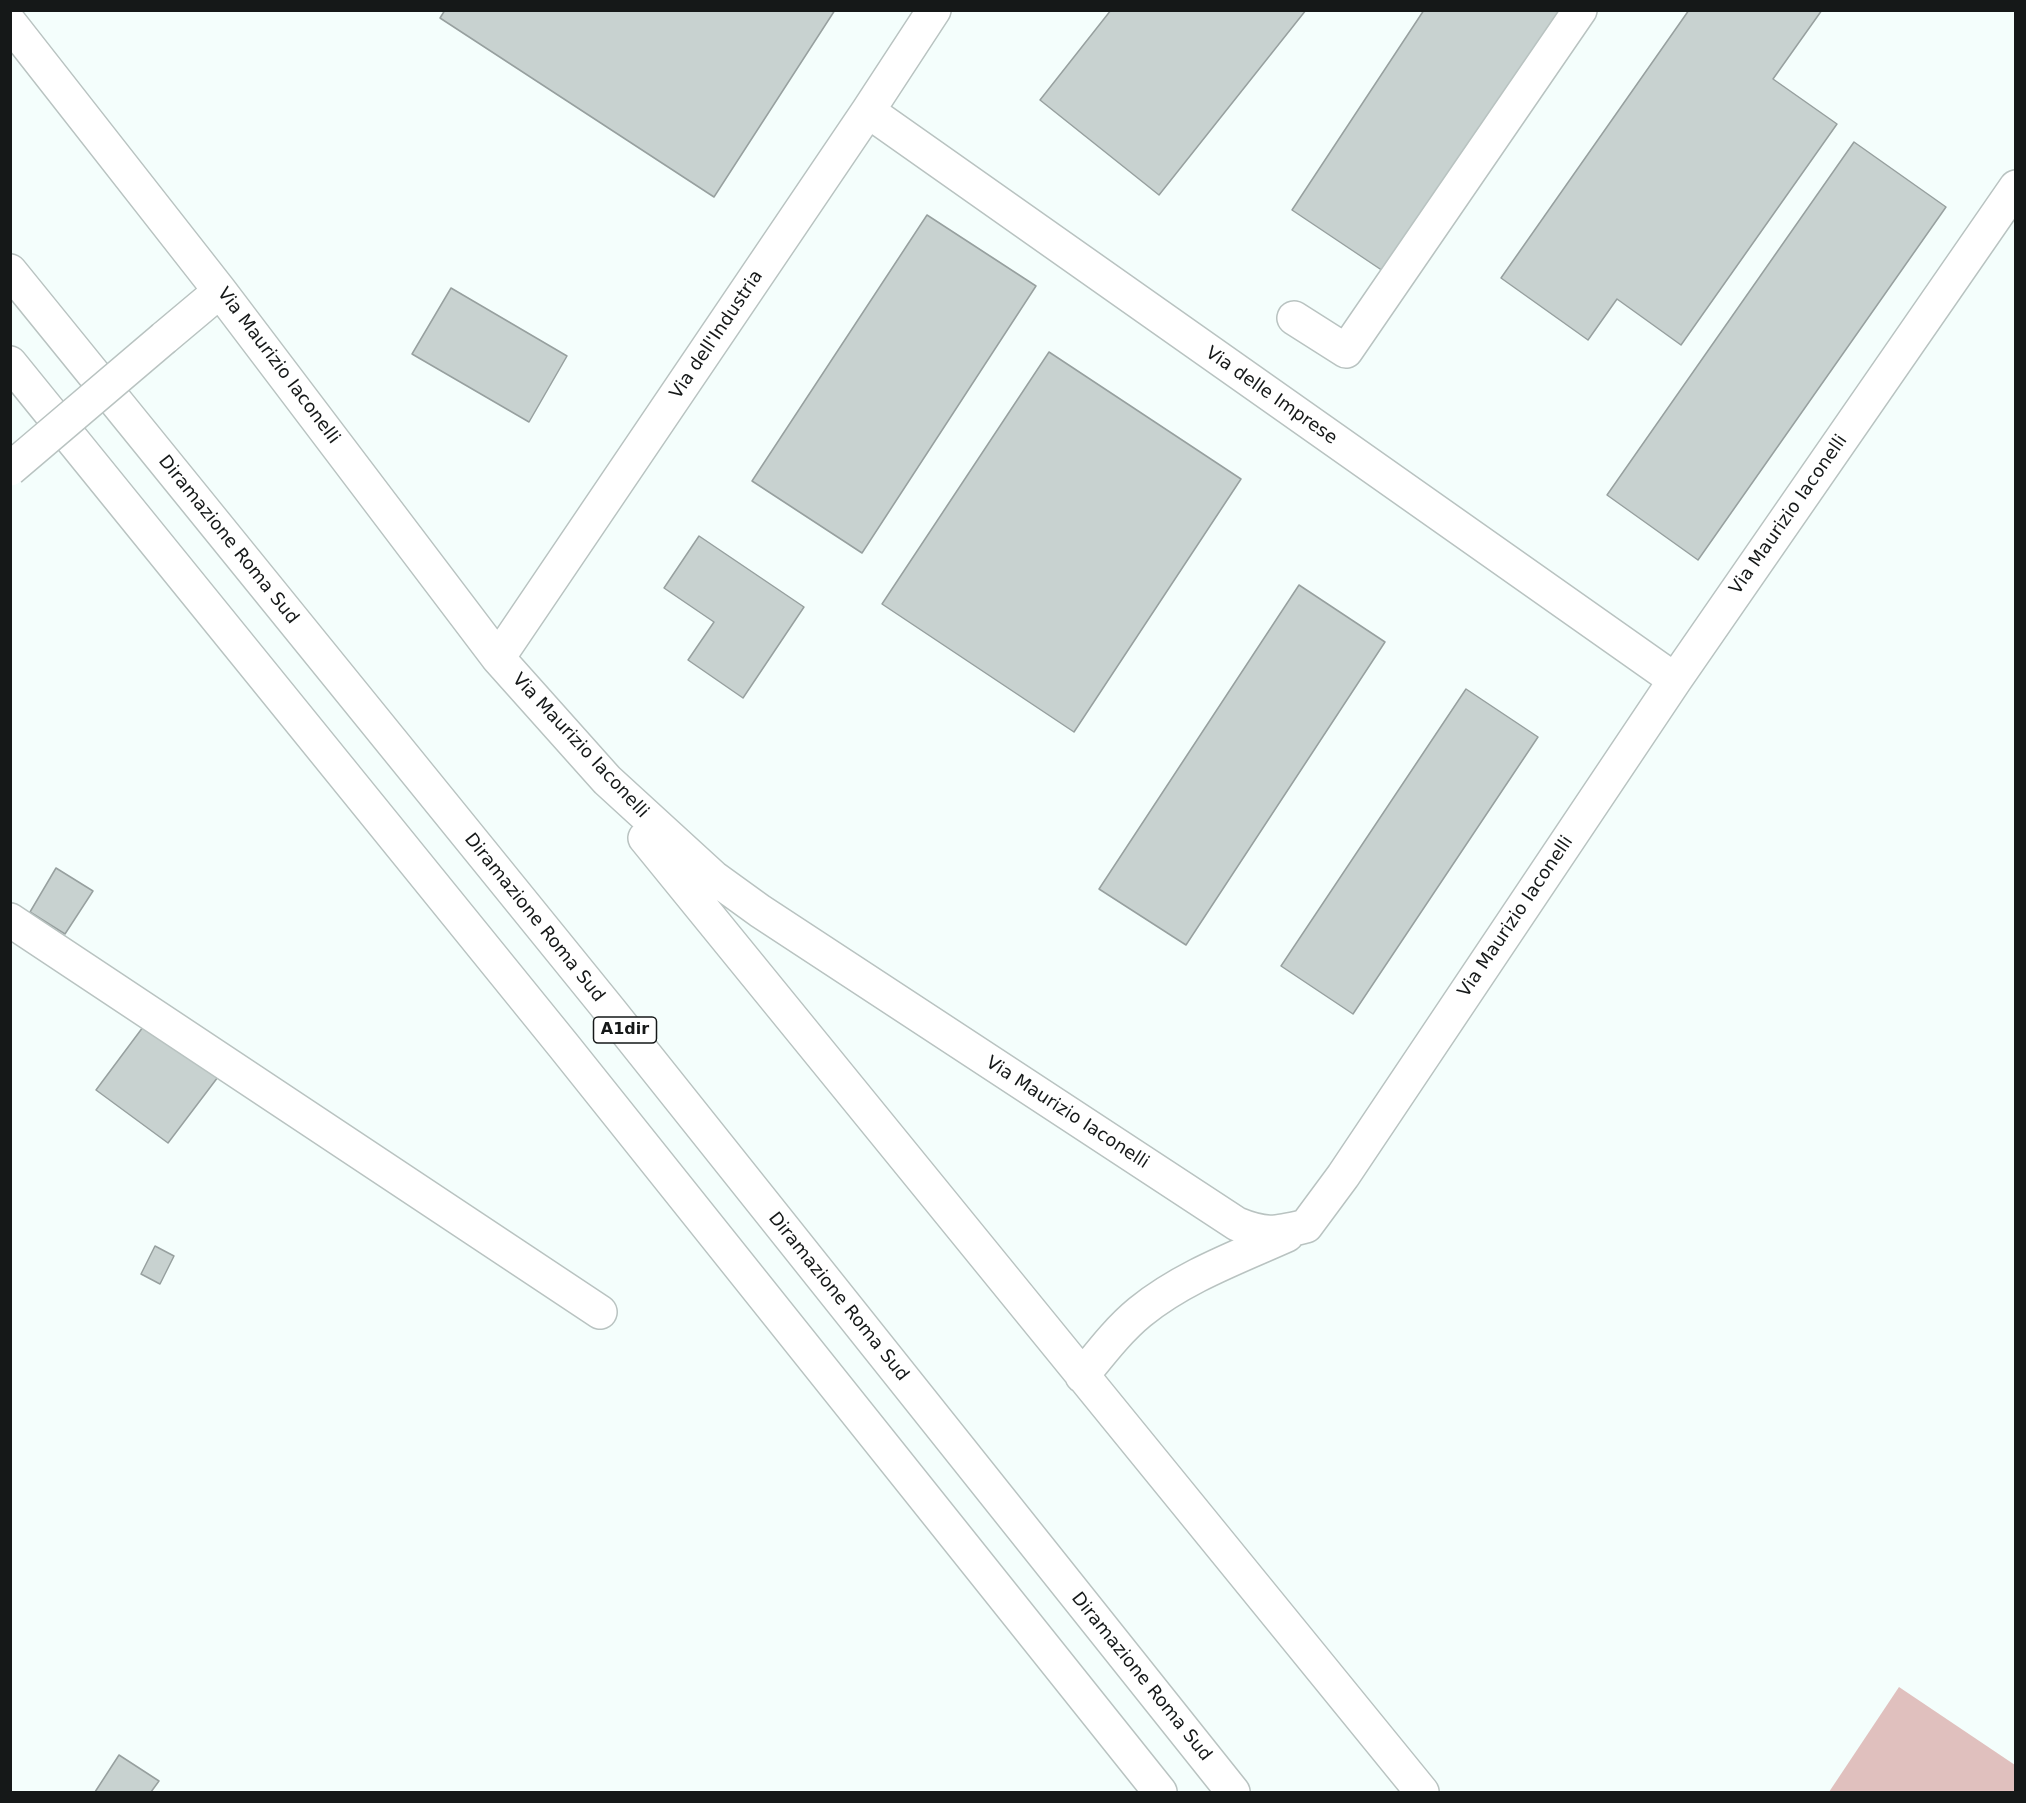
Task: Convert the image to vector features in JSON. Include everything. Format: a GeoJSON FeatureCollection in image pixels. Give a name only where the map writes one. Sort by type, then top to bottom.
{"type":"FeatureCollection","features":[{"type":"Feature","properties":{"kind":"main road","name":"Via dell'Industria"},"geometry":{"type":"LineString","coordinates":[[498,658],[934,10]]}},
{"type":"Feature","properties":{"kind":"main road"},"geometry":{"type":"LineString","coordinates":[[1294,318],[1346,351],[1580,10]]}},
{"type":"Feature","properties":{"kind":"main road","name":"Via Maurizio Iaconelli"},"geometry":{"type":"LineString","coordinates":[[10,23],[220,291],[498,658],[607,780],[712,877],[760,911],[1237,1224],[1254,1232],[1271,1234],[1306,1226],[1343,1176],[1675,680],[2016,187]]}},
{"type":"Feature","properties":{"kind":"main road","name":"Via delle Imprese"},"geometry":{"type":"LineString","coordinates":[[868,111],[1675,680]]}},
{"type":"Feature","properties":{"kind":"main road","name":"Diramazione Roma Sud"},"geometry":{"type":"LineString","coordinates":[[10,272],[618,1022],[1233,1792]]}},
{"type":"Feature","properties":{"kind":"main road"},"geometry":{"type":"LineString","coordinates":[[10,469],[220,291]]}},
{"type":"Feature","properties":{"kind":"main road","name":"A1dir"},"geometry":{"type":"LineString","coordinates":[[10,363],[570,1054],[1160,1792]]}},
{"type":"Feature","properties":{"kind":"main road"},"geometry":{"type":"LineString","coordinates":[[498,658],[1422,1792]]}},
{"type":"Feature","properties":{"kind":"main road"},"geometry":{"type":"LineString","coordinates":[[10,920],[600,1312]]}},
{"type":"Feature","properties":{"kind":"main road"},"geometry":{"type":"LineString","coordinates":[[1082,1376],[1119,1332],[1150,1305],[1198,1276],[1306,1226]]}},
{"type":"Feature","properties":{"kind":"shaded area"},"geometry":{"type":"Polygon","coordinates":[[[1899,1687],[2015,1765],[2015,1792],[1829,1792],[1899,1687]]]}},
{"type":"Feature","properties":{"kind":"building"},"geometry":{"type":"Polygon","coordinates":[[[445,10],[835,10],[714,197],[440,18],[445,10]]]}},
{"type":"Feature","properties":{"kind":"building"},"geometry":{"type":"Polygon","coordinates":[[[1111,10],[1306,10],[1159,195],[1040,100],[1111,10]]]}},
{"type":"Feature","properties":{"kind":"building"},"geometry":{"type":"Polygon","coordinates":[[[1424,10],[1560,10],[1386,273],[1292,210],[1424,10]]]}},
{"type":"Feature","properties":{"kind":"building"},"geometry":{"type":"Polygon","coordinates":[[[1689,10],[1822,10],[1773,79],[1837,124],[1681,345],[1617,299],[1588,340],[1501,278],[1689,10]]]}},
{"type":"Feature","properties":{"kind":"building"},"geometry":{"type":"Polygon","coordinates":[[[1854,142],[1946,207],[1698,560],[1607,495],[1854,142]]]}},
{"type":"Feature","properties":{"kind":"building"},"geometry":{"type":"Polygon","coordinates":[[[927,215],[1036,286],[862,553],[752,481],[927,215]]]}},
{"type":"Feature","properties":{"kind":"building"},"geometry":{"type":"Polygon","coordinates":[[[451,288],[567,356],[529,422],[412,354],[451,288]]]}},
{"type":"Feature","properties":{"kind":"building"},"geometry":{"type":"Polygon","coordinates":[[[1049,352],[1241,479],[1074,732],[882,604],[1049,352]]]}},
{"type":"Feature","properties":{"kind":"building"},"geometry":{"type":"Polygon","coordinates":[[[699,536],[804,607],[743,698],[688,660],[714,622],[664,588],[699,536]]]}},
{"type":"Feature","properties":{"kind":"building"},"geometry":{"type":"Polygon","coordinates":[[[1299,585],[1385,642],[1186,945],[1099,889],[1299,585]]]}},
{"type":"Feature","properties":{"kind":"building"},"geometry":{"type":"Polygon","coordinates":[[[1466,689],[1538,737],[1353,1014],[1281,966],[1466,689]]]}},
{"type":"Feature","properties":{"kind":"building"},"geometry":{"type":"Polygon","coordinates":[[[56,868],[93,891],[65,934],[30,912],[56,868]]]}},
{"type":"Feature","properties":{"kind":"building"},"geometry":{"type":"Polygon","coordinates":[[[146,1023],[218,1077],[168,1143],[96,1090],[146,1023]]]}},
{"type":"Feature","properties":{"kind":"building"},"geometry":{"type":"Polygon","coordinates":[[[155,1246],[174,1256],[160,1284],[141,1274],[155,1246]]]}},
{"type":"Feature","properties":{"kind":"building"},"geometry":{"type":"Polygon","coordinates":[[[119,1755],[159,1781],[151,1792],[95,1792],[119,1755]]]}}]}
